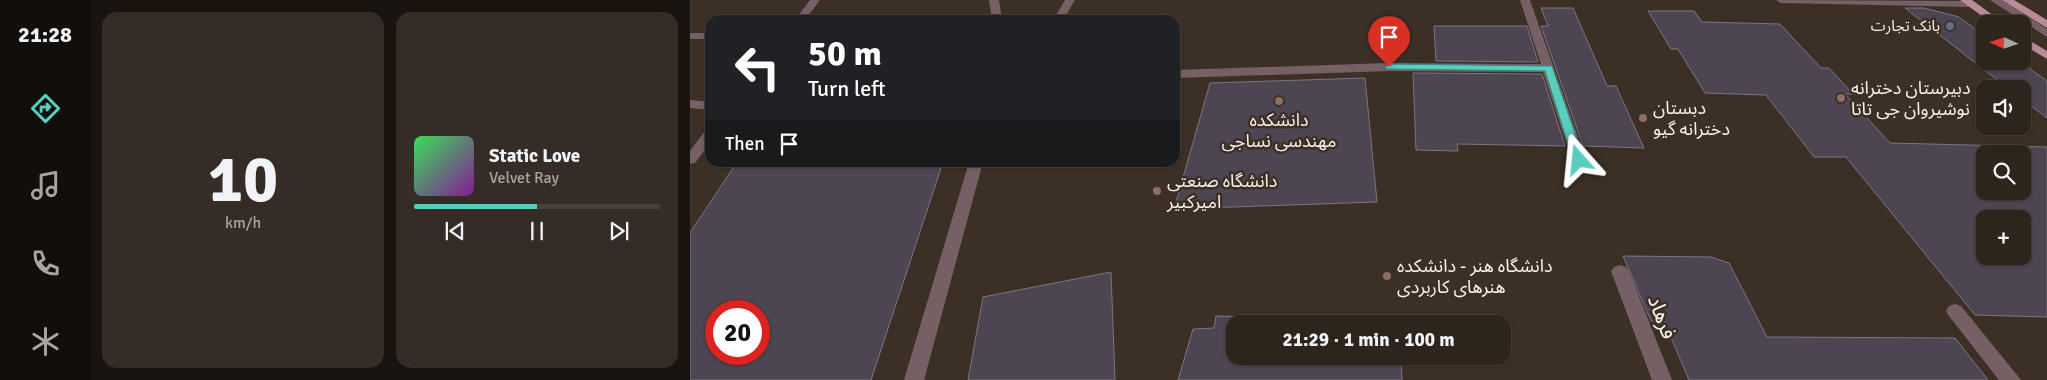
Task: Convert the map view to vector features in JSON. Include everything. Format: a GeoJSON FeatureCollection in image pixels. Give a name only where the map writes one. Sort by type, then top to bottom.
{"type":"FeatureCollection","features":[{"type":"Feature","properties":{"kind":"main road"},"geometry":{"type":"LineString","coordinates":[[2007,0],[2047,26]]}},
{"type":"Feature","properties":{"kind":"main road"},"geometry":{"type":"LineString","coordinates":[[1967,2],[1986,15]]}},
{"type":"Feature","properties":{"kind":"main road"},"geometry":{"type":"LineString","coordinates":[[2031,45],[2047,56]]}},
{"type":"Feature","properties":{"kind":"street"},"geometry":{"type":"LineString","coordinates":[[804,15],[815,0]]}},
{"type":"Feature","properties":{"kind":"street"},"geometry":{"type":"LineString","coordinates":[[994,0],[996,15]]}},
{"type":"Feature","properties":{"kind":"street"},"geometry":{"type":"LineString","coordinates":[[1061,15],[1070,0]]}},
{"type":"Feature","properties":{"kind":"street"},"geometry":{"type":"LineString","coordinates":[[1525,0],[1579,160]]}},
{"type":"Feature","properties":{"kind":"street"},"geometry":{"type":"LineString","coordinates":[[1781,0],[1967,2]]}},
{"type":"Feature","properties":{"kind":"street"},"geometry":{"type":"LineString","coordinates":[[1982,0],[2004,15]]}},
{"type":"Feature","properties":{"kind":"street"},"geometry":{"type":"LineString","coordinates":[[1995,0],[2047,34]]}},
{"type":"Feature","properties":{"kind":"street"},"geometry":{"type":"LineString","coordinates":[[2031,33],[2047,43]]}},
{"type":"Feature","properties":{"kind":"street"},"geometry":{"type":"LineString","coordinates":[[690,36],[705,36]]}},
{"type":"Feature","properties":{"kind":"street"},"geometry":{"type":"LineString","coordinates":[[1180,74],[1389,67],[1549,68]]}},
{"type":"Feature","properties":{"kind":"street"},"geometry":{"type":"LineString","coordinates":[[690,104],[705,106]]}},
{"type":"Feature","properties":{"kind":"street"},"geometry":{"type":"LineString","coordinates":[[690,160],[705,140]]}},
{"type":"Feature","properties":{"kind":"street"},"geometry":{"type":"LineString","coordinates":[[914,380],[975,167]]}},
{"type":"Feature","properties":{"kind":"street","name":"فرهاد"},"geometry":{"type":"LineString","coordinates":[[1620,270],[1662,380]]}},
{"type":"Feature","properties":{"kind":"street"},"geometry":{"type":"LineString","coordinates":[[1955,311],[2011,380]]}},
{"type":"Feature","properties":{"kind":"building"},"geometry":{"type":"Polygon","coordinates":[[[1541,8],[1573,8],[1607,86],[1616,86],[1644,148],[1583,146],[1541,26],[1548,26],[1541,8]]]}},
{"type":"Feature","properties":{"kind":"building"},"geometry":{"type":"Polygon","coordinates":[[[1905,8],[1924,8],[1959,17],[1976,29],[1976,63],[1905,8]]]}},
{"type":"Feature","properties":{"kind":"building"},"geometry":{"type":"Polygon","coordinates":[[[1648,11],[1694,11],[1702,22],[1780,24],[1821,68],[1829,68],[1853,94],[1845,94],[1890,143],[1976,145],[1976,200],[2031,200],[2031,147],[2047,147],[2047,317],[1975,315],[1846,157],[1814,157],[1766,95],[1705,93],[1678,49],[1671,49],[1648,11]]]}},
{"type":"Feature","properties":{"kind":"building"},"geometry":{"type":"Polygon","coordinates":[[[1434,26],[1527,26],[1538,62],[1436,61],[1434,26]]]}},
{"type":"Feature","properties":{"kind":"building"},"geometry":{"type":"Polygon","coordinates":[[[1985,70],[2031,70],[2047,81],[2047,118],[2031,106],[2031,80],[1997,80],[1985,70]]]}},
{"type":"Feature","properties":{"kind":"building"},"geometry":{"type":"Polygon","coordinates":[[[1413,73],[1542,74],[1565,146],[1457,144],[1458,151],[1416,150],[1413,73]]]}},
{"type":"Feature","properties":{"kind":"building"},"geometry":{"type":"Polygon","coordinates":[[[1365,78],[1377,202],[1174,209],[1210,83],[1365,78]]]}},
{"type":"Feature","properties":{"kind":"building"},"geometry":{"type":"Polygon","coordinates":[[[734,167],[941,167],[871,380],[690,380],[690,233],[734,167]]]}},
{"type":"Feature","properties":{"kind":"building"},"geometry":{"type":"Polygon","coordinates":[[[1623,256],[1711,257],[1729,263],[1767,337],[1955,338],[1988,380],[1689,380],[1664,321],[1651,321],[1623,256]]]}},
{"type":"Feature","properties":{"kind":"building"},"geometry":{"type":"Polygon","coordinates":[[[1111,272],[1115,380],[968,380],[983,297],[1111,272]]]}},
{"type":"Feature","properties":{"kind":"building"},"geometry":{"type":"Polygon","coordinates":[[[1216,316],[1226,316],[1226,365],[1401,365],[1402,380],[1178,380],[1193,329],[1214,328],[1216,316]]]}},
{"type":"Feature","properties":{"kind":"place","name":"بانک تجارت"},"geometry":{"type":"Point","coordinates":[1950,26]}},
{"type":"Feature","properties":{"kind":"place","name":"دبیرستان دخترانه نوشیروان جی تاتا"},"geometry":{"type":"Point","coordinates":[1841,98]}},
{"type":"Feature","properties":{"kind":"place","name":"دانشکده مهندسی نساجی"},"geometry":{"type":"Point","coordinates":[1279,101]}},
{"type":"Feature","properties":{"kind":"place","name":"دبستان دخترانه گیو"},"geometry":{"type":"Point","coordinates":[1643,118]}},
{"type":"Feature","properties":{"kind":"place","name":"دانشگاه صنعتی امیرکبیر"},"geometry":{"type":"Point","coordinates":[1157,191]}},
{"type":"Feature","properties":{"kind":"place","name":"دانشگاه هنر - دانشکده هنرهای کاربردی"},"geometry":{"type":"Point","coordinates":[1387,276]}},
{"type":"Feature","properties":{"kind":"route"},"geometry":{"type":"LineString","coordinates":[[1389,67],[1549,68],[1579,160]]}}]}
